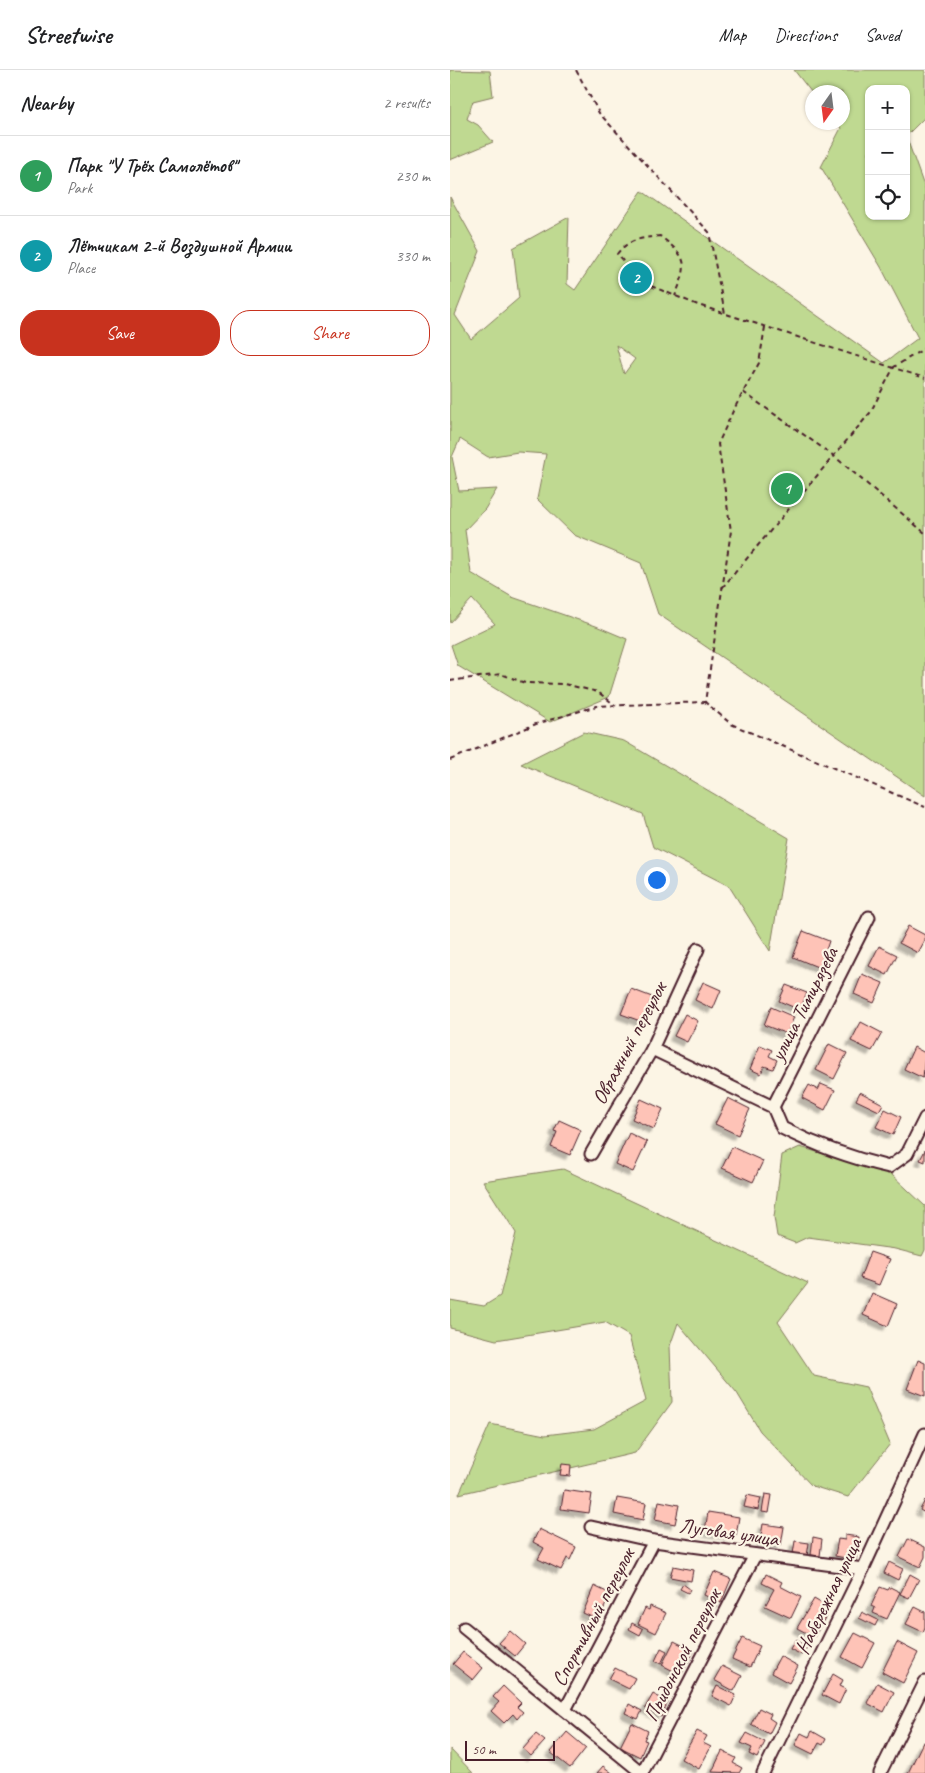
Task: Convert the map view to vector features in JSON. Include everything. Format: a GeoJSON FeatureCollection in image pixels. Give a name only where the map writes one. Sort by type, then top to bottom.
{"type":"FeatureCollection","features":[{"type":"Feature","properties":{"kind":"street","name":"улица Тимирязева"},"geometry":{"type":"LineString","coordinates":[[773,1107],[869,917]]}},
{"type":"Feature","properties":{"kind":"street","name":"Овражный переулок"},"geometry":{"type":"LineString","coordinates":[[590,1154],[652,1049],[698,949]]}},
{"type":"Feature","properties":{"kind":"street"},"geometry":{"type":"LineString","coordinates":[[652,1049],[773,1107],[782,1128],[837,1153],[889,1166],[907,1154],[925,1118]]}},
{"type":"Feature","properties":{"kind":"street","name":"Набережная улица"},"geometry":{"type":"LineString","coordinates":[[762,1773],[863,1569],[925,1434]]}},
{"type":"Feature","properties":{"kind":"street","name":"Луговая улица"},"geometry":{"type":"LineString","coordinates":[[591,1527],[654,1541],[863,1569]]}},
{"type":"Feature","properties":{"kind":"street","name":"Спортивный переулок"},"geometry":{"type":"LineString","coordinates":[[565,1710],[654,1541]]}},
{"type":"Feature","properties":{"kind":"street","name":"Придонской переулок"},"geometry":{"type":"LineString","coordinates":[[642,1773],[755,1555]]}},
{"type":"Feature","properties":{"kind":"street"},"geometry":{"type":"LineString","coordinates":[[464,1628],[642,1773]]}},
{"type":"Feature","properties":{"kind":"street"},"geometry":{"type":"LineString","coordinates":[[880,1773],[925,1682]]}},
{"type":"Feature","properties":{"kind":"path"},"geometry":{"type":"LineString","coordinates":[[576,70],[599,114],[709,232],[725,314]]}},
{"type":"Feature","properties":{"kind":"path"},"geometry":{"type":"LineString","coordinates":[[629,268],[617,254],[623,246],[638,238],[660,236],[679,251],[685,272],[675,296]]}},
{"type":"Feature","properties":{"kind":"path"},"geometry":{"type":"LineString","coordinates":[[651,286],[725,314],[925,378]]}},
{"type":"Feature","properties":{"kind":"path"},"geometry":{"type":"LineString","coordinates":[[705,702],[731,531],[718,444],[759,363],[765,327]]}},
{"type":"Feature","properties":{"kind":"path"},"geometry":{"type":"LineString","coordinates":[[722,588],[870,413],[894,367],[925,348]]}},
{"type":"Feature","properties":{"kind":"path"},"geometry":{"type":"LineString","coordinates":[[743,392],[834,456],[925,533]]}},
{"type":"Feature","properties":{"kind":"path"},"geometry":{"type":"LineString","coordinates":[[450,681],[501,674],[526,683],[564,684],[598,692],[616,705]]}},
{"type":"Feature","properties":{"kind":"path"},"geometry":{"type":"LineString","coordinates":[[450,760],[536,724],[597,706],[705,702],[731,724],[925,807]]}},
{"type":"Feature","properties":{"kind":"green space"},"geometry":{"type":"Polygon","coordinates":[[[450,70],[490,71],[493,96],[473,101],[467,119],[478,125],[493,142],[450,160],[450,70]]]}},
{"type":"Feature","properties":{"kind":"green space"},"geometry":{"type":"Polygon","coordinates":[[[794,70],[925,70],[925,117],[910,132],[910,85],[865,85],[865,220],[910,220],[910,147],[925,189],[925,796],[658,614],[641,563],[574,535],[537,499],[546,454],[518,452],[488,457],[460,439],[452,457],[459,491],[497,489],[485,509],[465,530],[471,573],[512,597],[596,626],[627,639],[609,697],[550,722],[458,666],[451,645],[495,624],[472,599],[450,623],[450,197],[480,251],[455,315],[471,339],[519,298],[513,248],[569,217],[567,284],[575,290],[642,191],[884,363],[918,338],[881,267],[821,167],[840,130],[850,130],[850,85],[806,85],[794,70]],[[616,345],[624,374],[635,359],[616,345]]]}},
{"type":"Feature","properties":{"kind":"green space"},"geometry":{"type":"Polygon","coordinates":[[[584,732],[624,741],[789,838],[770,951],[729,886],[653,847],[643,814],[521,764],[584,732]]]}},
{"type":"Feature","properties":{"kind":"green space"},"geometry":{"type":"Polygon","coordinates":[[[800,1147],[891,1174],[925,1206],[925,1250],[922,1256],[895,1249],[808,1237],[795,1243],[777,1236],[774,1217],[782,1155],[800,1147]]]}},
{"type":"Feature","properties":{"kind":"green space"},"geometry":{"type":"Polygon","coordinates":[[[563,1169],[808,1283],[778,1322],[814,1376],[866,1387],[890,1444],[848,1497],[812,1486],[760,1431],[737,1393],[678,1323],[670,1346],[672,1402],[635,1453],[459,1494],[490,1424],[545,1435],[594,1429],[646,1401],[629,1336],[605,1322],[496,1340],[450,1328],[450,1300],[484,1306],[500,1296],[516,1233],[483,1181],[563,1169]]]}},
{"type":"Feature","properties":{"kind":"green space"},"geometry":{"type":"Polygon","coordinates":[[[450,1749],[473,1773],[450,1773],[450,1749]]]}},
{"type":"Feature","properties":{"kind":"building"},"geometry":{"type":"Polygon","coordinates":[[[908,926],[925,935],[925,940],[918,953],[899,943],[908,926]]]}},
{"type":"Feature","properties":{"kind":"building"},"geometry":{"type":"Polygon","coordinates":[[[803,931],[829,941],[820,968],[793,957],[803,931]]]}},
{"type":"Feature","properties":{"kind":"building"},"geometry":{"type":"Polygon","coordinates":[[[879,946],[897,955],[887,975],[869,966],[879,946]]]}},
{"type":"Feature","properties":{"kind":"building"},"geometry":{"type":"Polygon","coordinates":[[[862,974],[883,983],[874,1003],[854,994],[862,974]]]}},
{"type":"Feature","properties":{"kind":"building"},"geometry":{"type":"Polygon","coordinates":[[[703,982],[721,990],[713,1009],[695,1000],[703,982]]]}},
{"type":"Feature","properties":{"kind":"building"},"geometry":{"type":"Polygon","coordinates":[[[786,985],[807,993],[800,1010],[779,1001],[786,985]]]}},
{"type":"Feature","properties":{"kind":"building"},"geometry":{"type":"Polygon","coordinates":[[[631,989],[652,997],[643,1022],[621,1014],[631,989]]]}},
{"type":"Feature","properties":{"kind":"building"},"geometry":{"type":"Polygon","coordinates":[[[771,1007],[794,1017],[787,1034],[764,1025],[771,1007]]]}},
{"type":"Feature","properties":{"kind":"building"},"geometry":{"type":"Polygon","coordinates":[[[685,1014],[698,1021],[687,1042],[674,1036],[685,1014]]]}},
{"type":"Feature","properties":{"kind":"building"},"geometry":{"type":"Polygon","coordinates":[[[861,1022],[882,1033],[872,1051],[851,1041],[861,1022]]]}},
{"type":"Feature","properties":{"kind":"building"},"geometry":{"type":"Polygon","coordinates":[[[829,1044],[847,1053],[834,1079],[816,1070],[829,1044]]]}},
{"type":"Feature","properties":{"kind":"building"},"geometry":{"type":"Polygon","coordinates":[[[760,1045],[772,1050],[769,1056],[777,1060],[773,1069],[764,1066],[761,1074],[750,1069],[760,1045]]]}},
{"type":"Feature","properties":{"kind":"building"},"geometry":{"type":"Polygon","coordinates":[[[914,1047],[925,1053],[923,1078],[904,1069],[914,1047]]]}},
{"type":"Feature","properties":{"kind":"building"},"geometry":{"type":"Polygon","coordinates":[[[821,1084],[835,1090],[825,1110],[802,1098],[809,1085],[818,1090],[821,1084]]]}},
{"type":"Feature","properties":{"kind":"building"},"geometry":{"type":"Polygon","coordinates":[[[860,1092],[883,1104],[879,1111],[856,1100],[860,1092]]]}},
{"type":"Feature","properties":{"kind":"building"},"geometry":{"type":"Polygon","coordinates":[[[728,1098],[750,1109],[738,1135],[715,1124],[728,1098]]]}},
{"type":"Feature","properties":{"kind":"building"},"geometry":{"type":"Polygon","coordinates":[[[641,1099],[663,1109],[654,1129],[632,1119],[641,1099]]]}},
{"type":"Feature","properties":{"kind":"building"},"geometry":{"type":"Polygon","coordinates":[[[885,1109],[901,1117],[893,1135],[876,1127],[885,1109]]]}},
{"type":"Feature","properties":{"kind":"building"},"geometry":{"type":"Polygon","coordinates":[[[559,1120],[581,1130],[570,1155],[551,1147],[557,1132],[554,1131],[559,1120]]]}},
{"type":"Feature","properties":{"kind":"building"},"geometry":{"type":"Polygon","coordinates":[[[629,1133],[647,1142],[633,1172],[615,1164],[629,1133]]]}},
{"type":"Feature","properties":{"kind":"building"},"geometry":{"type":"Polygon","coordinates":[[[732,1147],[763,1161],[753,1182],[722,1168],[732,1147]]]}},
{"type":"Feature","properties":{"kind":"building"},"geometry":{"type":"Polygon","coordinates":[[[925,1150],[925,1162],[920,1160],[925,1150]]]}},
{"type":"Feature","properties":{"kind":"building"},"geometry":{"type":"Polygon","coordinates":[[[870,1252],[890,1259],[879,1285],[860,1278],[870,1252]]]}},
{"type":"Feature","properties":{"kind":"building"},"geometry":{"type":"Polygon","coordinates":[[[872,1293],[897,1304],[888,1326],[863,1315],[872,1293]]]}},
{"type":"Feature","properties":{"kind":"building"},"geometry":{"type":"Polygon","coordinates":[[[918,1360],[925,1363],[925,1396],[907,1389],[918,1360]]]}},
{"type":"Feature","properties":{"kind":"building"},"geometry":{"type":"Polygon","coordinates":[[[562,1464],[571,1465],[570,1476],[560,1475],[562,1464]]]}},
{"type":"Feature","properties":{"kind":"building"},"geometry":{"type":"Polygon","coordinates":[[[564,1490],[592,1494],[589,1513],[561,1509],[564,1490]]]}},
{"type":"Feature","properties":{"kind":"building"},"geometry":{"type":"Polygon","coordinates":[[[765,1494],[772,1495],[769,1513],[762,1512],[765,1494]]]}},
{"type":"Feature","properties":{"kind":"building"},"geometry":{"type":"Polygon","coordinates":[[[747,1495],[761,1498],[758,1510],[744,1507],[747,1495]]]}},
{"type":"Feature","properties":{"kind":"building"},"geometry":{"type":"Polygon","coordinates":[[[617,1498],[646,1503],[643,1520],[614,1514],[617,1498]]]}},
{"type":"Feature","properties":{"kind":"building"},"geometry":{"type":"Polygon","coordinates":[[[925,1500],[925,1513],[920,1510],[925,1500]]]}},
{"type":"Feature","properties":{"kind":"building"},"geometry":{"type":"Polygon","coordinates":[[[659,1501],[679,1505],[675,1524],[655,1520],[659,1501]]]}},
{"type":"Feature","properties":{"kind":"building"},"geometry":{"type":"Polygon","coordinates":[[[708,1512],[739,1517],[736,1536],[705,1531],[708,1512]]]}},
{"type":"Feature","properties":{"kind":"building"},"geometry":{"type":"Polygon","coordinates":[[[763,1524],[784,1527],[781,1545],[760,1542],[763,1524]]]}},
{"type":"Feature","properties":{"kind":"building"},"geometry":{"type":"Polygon","coordinates":[[[539,1529],[576,1547],[570,1560],[567,1558],[561,1570],[538,1559],[544,1548],[533,1542],[539,1529]]]}},
{"type":"Feature","properties":{"kind":"building"},"geometry":{"type":"Polygon","coordinates":[[[845,1535],[859,1537],[856,1560],[835,1556],[838,1539],[845,1540],[845,1535]]]}},
{"type":"Feature","properties":{"kind":"building"},"geometry":{"type":"Polygon","coordinates":[[[813,1537],[822,1539],[820,1556],[811,1555],[813,1537]]]}},
{"type":"Feature","properties":{"kind":"building"},"geometry":{"type":"Polygon","coordinates":[[[908,1539],[925,1547],[925,1557],[920,1567],[899,1557],[908,1539]]]}},
{"type":"Feature","properties":{"kind":"building"},"geometry":{"type":"Polygon","coordinates":[[[795,1541],[809,1543],[807,1556],[793,1554],[795,1541]]]}},
{"type":"Feature","properties":{"kind":"building"},"geometry":{"type":"Polygon","coordinates":[[[889,1562],[903,1569],[898,1580],[884,1573],[889,1562]]]}},
{"type":"Feature","properties":{"kind":"building"},"geometry":{"type":"Polygon","coordinates":[[[673,1566],[693,1570],[691,1581],[670,1577],[673,1566]]]}},
{"type":"Feature","properties":{"kind":"building"},"geometry":{"type":"Polygon","coordinates":[[[714,1572],[731,1579],[721,1603],[704,1595],[714,1572]]]}},
{"type":"Feature","properties":{"kind":"building"},"geometry":{"type":"Polygon","coordinates":[[[766,1574],[782,1582],[780,1586],[801,1597],[791,1618],[765,1606],[774,1589],[762,1583],[766,1574]]]}},
{"type":"Feature","properties":{"kind":"building"},"geometry":{"type":"Polygon","coordinates":[[[910,1574],[919,1579],[909,1598],[900,1594],[910,1574]]]}},
{"type":"Feature","properties":{"kind":"building"},"geometry":{"type":"Polygon","coordinates":[[[683,1584],[690,1589],[688,1593],[680,1589],[683,1584]]]}},
{"type":"Feature","properties":{"kind":"building"},"geometry":{"type":"Polygon","coordinates":[[[594,1586],[611,1594],[598,1620],[583,1613],[594,1586]]]}},
{"type":"Feature","properties":{"kind":"building"},"geometry":{"type":"Polygon","coordinates":[[[880,1587],[888,1590],[890,1587],[900,1592],[887,1619],[873,1613],[875,1608],[871,1606],[880,1587]]]}},
{"type":"Feature","properties":{"kind":"building"},"geometry":{"type":"Polygon","coordinates":[[[814,1599],[826,1606],[822,1613],[826,1616],[814,1637],[797,1628],[814,1599]]]}},
{"type":"Feature","properties":{"kind":"building"},"geometry":{"type":"Polygon","coordinates":[[[650,1606],[666,1613],[656,1633],[638,1624],[645,1608],[649,1610],[650,1606]]]}},
{"type":"Feature","properties":{"kind":"building"},"geometry":{"type":"Polygon","coordinates":[[[915,1607],[925,1612],[923,1632],[906,1624],[915,1607]]]}},
{"type":"Feature","properties":{"kind":"building"},"geometry":{"type":"Polygon","coordinates":[[[862,1612],[878,1620],[875,1626],[859,1618],[862,1612]]]}},
{"type":"Feature","properties":{"kind":"building"},"geometry":{"type":"Polygon","coordinates":[[[632,1623],[643,1629],[640,1635],[629,1629],[632,1623]]]}},
{"type":"Feature","properties":{"kind":"building"},"geometry":{"type":"Polygon","coordinates":[[[510,1631],[525,1644],[515,1656],[499,1643],[510,1631]]]}},
{"type":"Feature","properties":{"kind":"building"},"geometry":{"type":"Polygon","coordinates":[[[855,1633],[875,1643],[862,1668],[842,1657],[855,1633]]]}},
{"type":"Feature","properties":{"kind":"building"},"geometry":{"type":"Polygon","coordinates":[[[742,1638],[760,1646],[750,1667],[732,1659],[742,1638]]]}},
{"type":"Feature","properties":{"kind":"building"},"geometry":{"type":"Polygon","coordinates":[[[795,1640],[807,1647],[802,1655],[790,1649],[795,1640]]]}},
{"type":"Feature","properties":{"kind":"building"},"geometry":{"type":"Polygon","coordinates":[[[674,1641],[694,1651],[681,1675],[662,1665],[674,1641]]]}},
{"type":"Feature","properties":{"kind":"building"},"geometry":{"type":"Polygon","coordinates":[[[897,1642],[918,1653],[903,1683],[882,1672],[897,1642]]]}},
{"type":"Feature","properties":{"kind":"building"},"geometry":{"type":"Polygon","coordinates":[[[661,1648],[667,1651],[661,1664],[655,1661],[661,1648]]]}},
{"type":"Feature","properties":{"kind":"building"},"geometry":{"type":"Polygon","coordinates":[[[463,1652],[483,1668],[473,1680],[453,1664],[463,1652]]]}},
{"type":"Feature","properties":{"kind":"building"},"geometry":{"type":"Polygon","coordinates":[[[780,1656],[798,1666],[789,1683],[771,1673],[780,1656]]]}},
{"type":"Feature","properties":{"kind":"building"},"geometry":{"type":"Polygon","coordinates":[[[722,1666],[742,1676],[734,1691],[714,1680],[722,1666]]]}},
{"type":"Feature","properties":{"kind":"building"},"geometry":{"type":"Polygon","coordinates":[[[615,1668],[635,1678],[629,1689],[609,1679],[615,1668]]]}},
{"type":"Feature","properties":{"kind":"building"},"geometry":{"type":"Polygon","coordinates":[[[833,1674],[843,1680],[840,1686],[846,1689],[839,1704],[822,1695],[833,1674]]]}},
{"type":"Feature","properties":{"kind":"building"},"geometry":{"type":"Polygon","coordinates":[[[877,1683],[894,1692],[884,1712],[867,1703],[877,1683]]]}},
{"type":"Feature","properties":{"kind":"building"},"geometry":{"type":"Polygon","coordinates":[[[503,1686],[521,1703],[517,1707],[523,1712],[517,1719],[513,1714],[504,1723],[491,1711],[499,1702],[493,1697],[503,1686]]]}},
{"type":"Feature","properties":{"kind":"building"},"geometry":{"type":"Polygon","coordinates":[[[717,1686],[736,1695],[731,1706],[712,1696],[717,1686]]]}},
{"type":"Feature","properties":{"kind":"building"},"geometry":{"type":"Polygon","coordinates":[[[653,1694],[668,1702],[661,1717],[645,1708],[653,1694]]]}},
{"type":"Feature","properties":{"kind":"building"},"geometry":{"type":"Polygon","coordinates":[[[629,1704],[642,1711],[638,1719],[625,1713],[629,1704]]]}},
{"type":"Feature","properties":{"kind":"building"},"geometry":{"type":"Polygon","coordinates":[[[759,1708],[771,1714],[769,1718],[775,1722],[769,1734],[751,1724],[759,1708]]]}},
{"type":"Feature","properties":{"kind":"building"},"geometry":{"type":"Polygon","coordinates":[[[632,1723],[648,1731],[644,1740],[647,1741],[640,1757],[620,1747],[632,1723]]]}},
{"type":"Feature","properties":{"kind":"building"},"geometry":{"type":"Polygon","coordinates":[[[697,1731],[707,1736],[703,1743],[711,1747],[699,1769],[681,1759],[697,1731]]]}},
{"type":"Feature","properties":{"kind":"building"},"geometry":{"type":"Polygon","coordinates":[[[812,1731],[826,1739],[823,1745],[819,1743],[813,1754],[795,1745],[801,1733],[809,1737],[812,1731]]]}},
{"type":"Feature","properties":{"kind":"building"},"geometry":{"type":"Polygon","coordinates":[[[567,1732],[586,1748],[570,1768],[550,1752],[567,1732]]]}},
{"type":"Feature","properties":{"kind":"building"},"geometry":{"type":"Polygon","coordinates":[[[747,1733],[765,1742],[757,1758],[749,1754],[752,1748],[741,1743],[747,1733]]]}},
{"type":"Feature","properties":{"kind":"building"},"geometry":{"type":"Polygon","coordinates":[[[536,1734],[545,1741],[531,1756],[523,1749],[536,1734]]]}},
{"type":"Feature","properties":{"kind":"building"},"geometry":{"type":"Polygon","coordinates":[[[923,1742],[925,1743],[925,1773],[908,1773],[923,1742]]]}},
{"type":"Feature","properties":{"kind":"building"},"geometry":{"type":"Polygon","coordinates":[[[722,1751],[736,1758],[733,1763],[742,1768],[739,1773],[712,1772],[722,1751]]]}},
{"type":"Feature","properties":{"kind":"building"},"geometry":{"type":"Polygon","coordinates":[[[603,1766],[612,1773],[597,1773],[603,1766]]]}},
{"type":"Feature","properties":{"kind":"place","name":"Лётчикам 2-й Воздушной Армии"},"geometry":{"type":"Point","coordinates":[636,278]}},
{"type":"Feature","properties":{"kind":"place","name":"Парк \"У Трёх Самолётов\""},"geometry":{"type":"Point","coordinates":[787,489]}}]}
